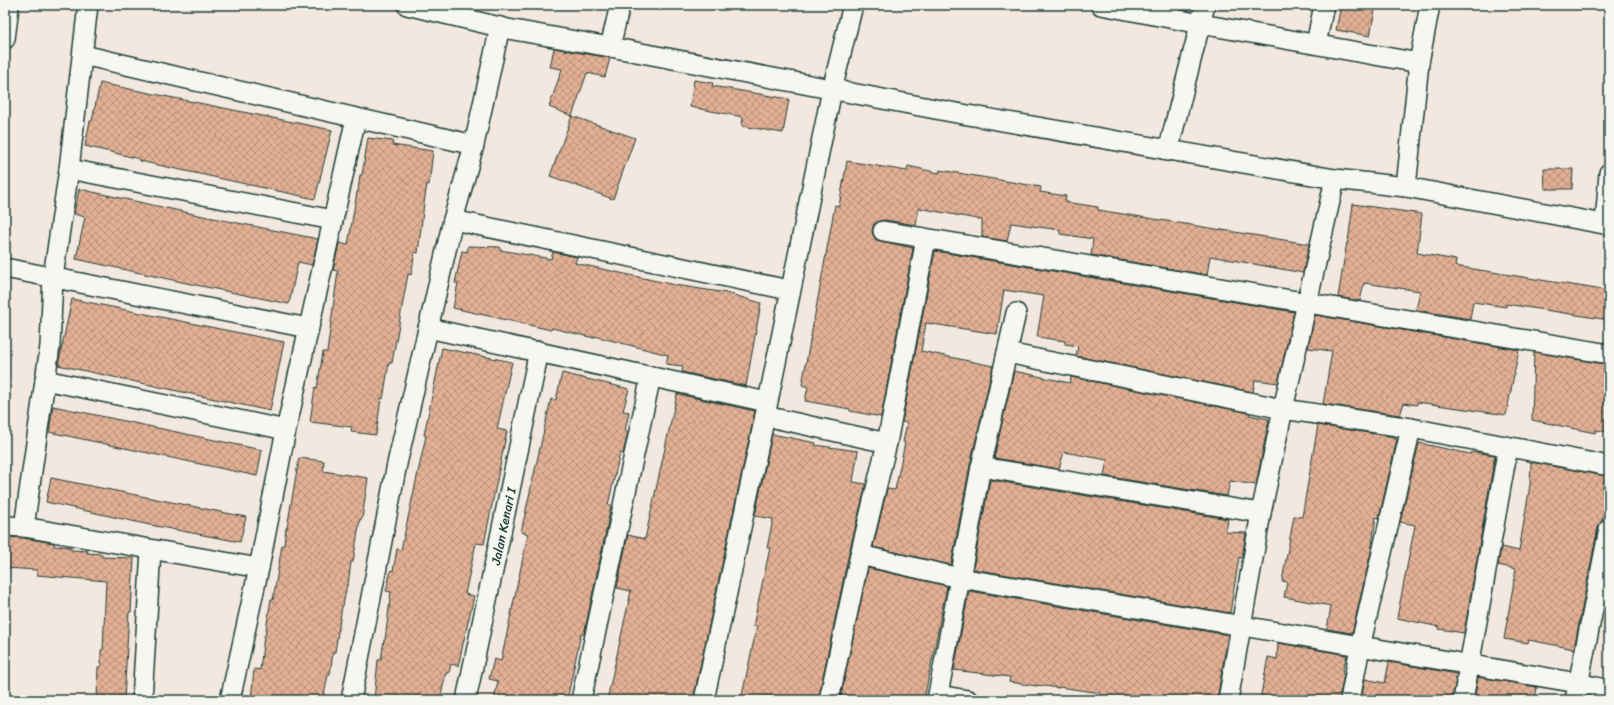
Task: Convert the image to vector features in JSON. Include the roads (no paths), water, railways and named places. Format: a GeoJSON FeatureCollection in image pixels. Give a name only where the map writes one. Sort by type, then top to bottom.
{"type":"FeatureCollection","features":[{"type":"Feature","properties":{"kind":"street"},"geometry":{"type":"LineString","coordinates":[[24,527],[50,346],[53,277],[69,169],[88,5]]}},
{"type":"Feature","properties":{"kind":"street"},"geometry":{"type":"LineString","coordinates":[[407,5],[500,27],[832,90],[1335,179],[1406,187],[1607,224],[1609,173]]}},
{"type":"Feature","properties":{"kind":"street"},"geometry":{"type":"LineString","coordinates":[[610,47],[620,5]]}},
{"type":"Feature","properties":{"kind":"street"},"geometry":{"type":"LineString","coordinates":[[704,700],[832,90],[853,5]]}},
{"type":"Feature","properties":{"kind":"street"},"geometry":{"type":"LineString","coordinates":[[1101,5],[1418,63]]}},
{"type":"Feature","properties":{"kind":"street"},"geometry":{"type":"LineString","coordinates":[[1168,150],[1205,5]]}},
{"type":"Feature","properties":{"kind":"street"},"geometry":{"type":"LineString","coordinates":[[1316,44],[1324,5]]}},
{"type":"Feature","properties":{"kind":"street"},"geometry":{"type":"LineString","coordinates":[[1406,187],[1418,63],[1430,5]]}},
{"type":"Feature","properties":{"kind":"street"},"geometry":{"type":"LineString","coordinates":[[5,6],[9,7],[5,39]]}},
{"type":"Feature","properties":{"kind":"street"},"geometry":{"type":"LineString","coordinates":[[351,700],[397,464],[453,220],[474,145],[500,27]]}},
{"type":"Feature","properties":{"kind":"street"},"geometry":{"type":"LineString","coordinates":[[83,55],[474,145]]}},
{"type":"Feature","properties":{"kind":"street"},"geometry":{"type":"LineString","coordinates":[[230,700],[259,568],[308,328],[356,118]]}},
{"type":"Feature","properties":{"kind":"street"},"geometry":{"type":"LineString","coordinates":[[69,169],[333,220]]}},
{"type":"Feature","properties":{"kind":"street"},"geometry":{"type":"LineString","coordinates":[[1228,700],[1240,626],[1282,409],[1335,179]]}},
{"type":"Feature","properties":{"kind":"street"},"geometry":{"type":"LineString","coordinates":[[453,220],[790,290]]}},
{"type":"Feature","properties":{"kind":"street"},"geometry":{"type":"LineString","coordinates":[[883,231],[1609,354]]}},
{"type":"Feature","properties":{"kind":"street"},"geometry":{"type":"LineString","coordinates":[[829,700],[860,555],[887,443],[926,239]]}},
{"type":"Feature","properties":{"kind":"street"},"geometry":{"type":"LineString","coordinates":[[5,268],[308,328]]}},
{"type":"Feature","properties":{"kind":"street"},"geometry":{"type":"LineString","coordinates":[[968,700],[937,697],[981,467],[1016,313]]}},
{"type":"Feature","properties":{"kind":"street"},"geometry":{"type":"LineString","coordinates":[[428,328],[652,376],[887,443]]}},
{"type":"Feature","properties":{"kind":"street","name":"Jalan Kenari I"},"geometry":{"type":"LineString","coordinates":[[466,700],[539,351]]}},
{"type":"Feature","properties":{"kind":"street"},"geometry":{"type":"LineString","coordinates":[[1007,353],[1282,409],[1411,428],[1609,466]]}},
{"type":"Feature","properties":{"kind":"street"},"geometry":{"type":"LineString","coordinates":[[581,700],[652,376]]}},
{"type":"Feature","properties":{"kind":"street"},"geometry":{"type":"LineString","coordinates":[[44,380],[286,430]]}},
{"type":"Feature","properties":{"kind":"street"},"geometry":{"type":"LineString","coordinates":[[1350,700],[1360,647],[1411,428]]}},
{"type":"Feature","properties":{"kind":"street"},"geometry":{"type":"LineString","coordinates":[[1462,700],[1508,447]]}},
{"type":"Feature","properties":{"kind":"street"},"geometry":{"type":"LineString","coordinates":[[981,467],[1261,513]]}},
{"type":"Feature","properties":{"kind":"street"},"geometry":{"type":"LineString","coordinates":[[5,526],[24,527],[259,568]]}},
{"type":"Feature","properties":{"kind":"street"},"geometry":{"type":"LineString","coordinates":[[1577,692],[1609,529]]}},
{"type":"Feature","properties":{"kind":"street"},"geometry":{"type":"LineString","coordinates":[[142,700],[151,550]]}},
{"type":"Feature","properties":{"kind":"street"},"geometry":{"type":"LineString","coordinates":[[860,555],[960,578],[1469,666],[1577,692],[1609,690]]}}]}
